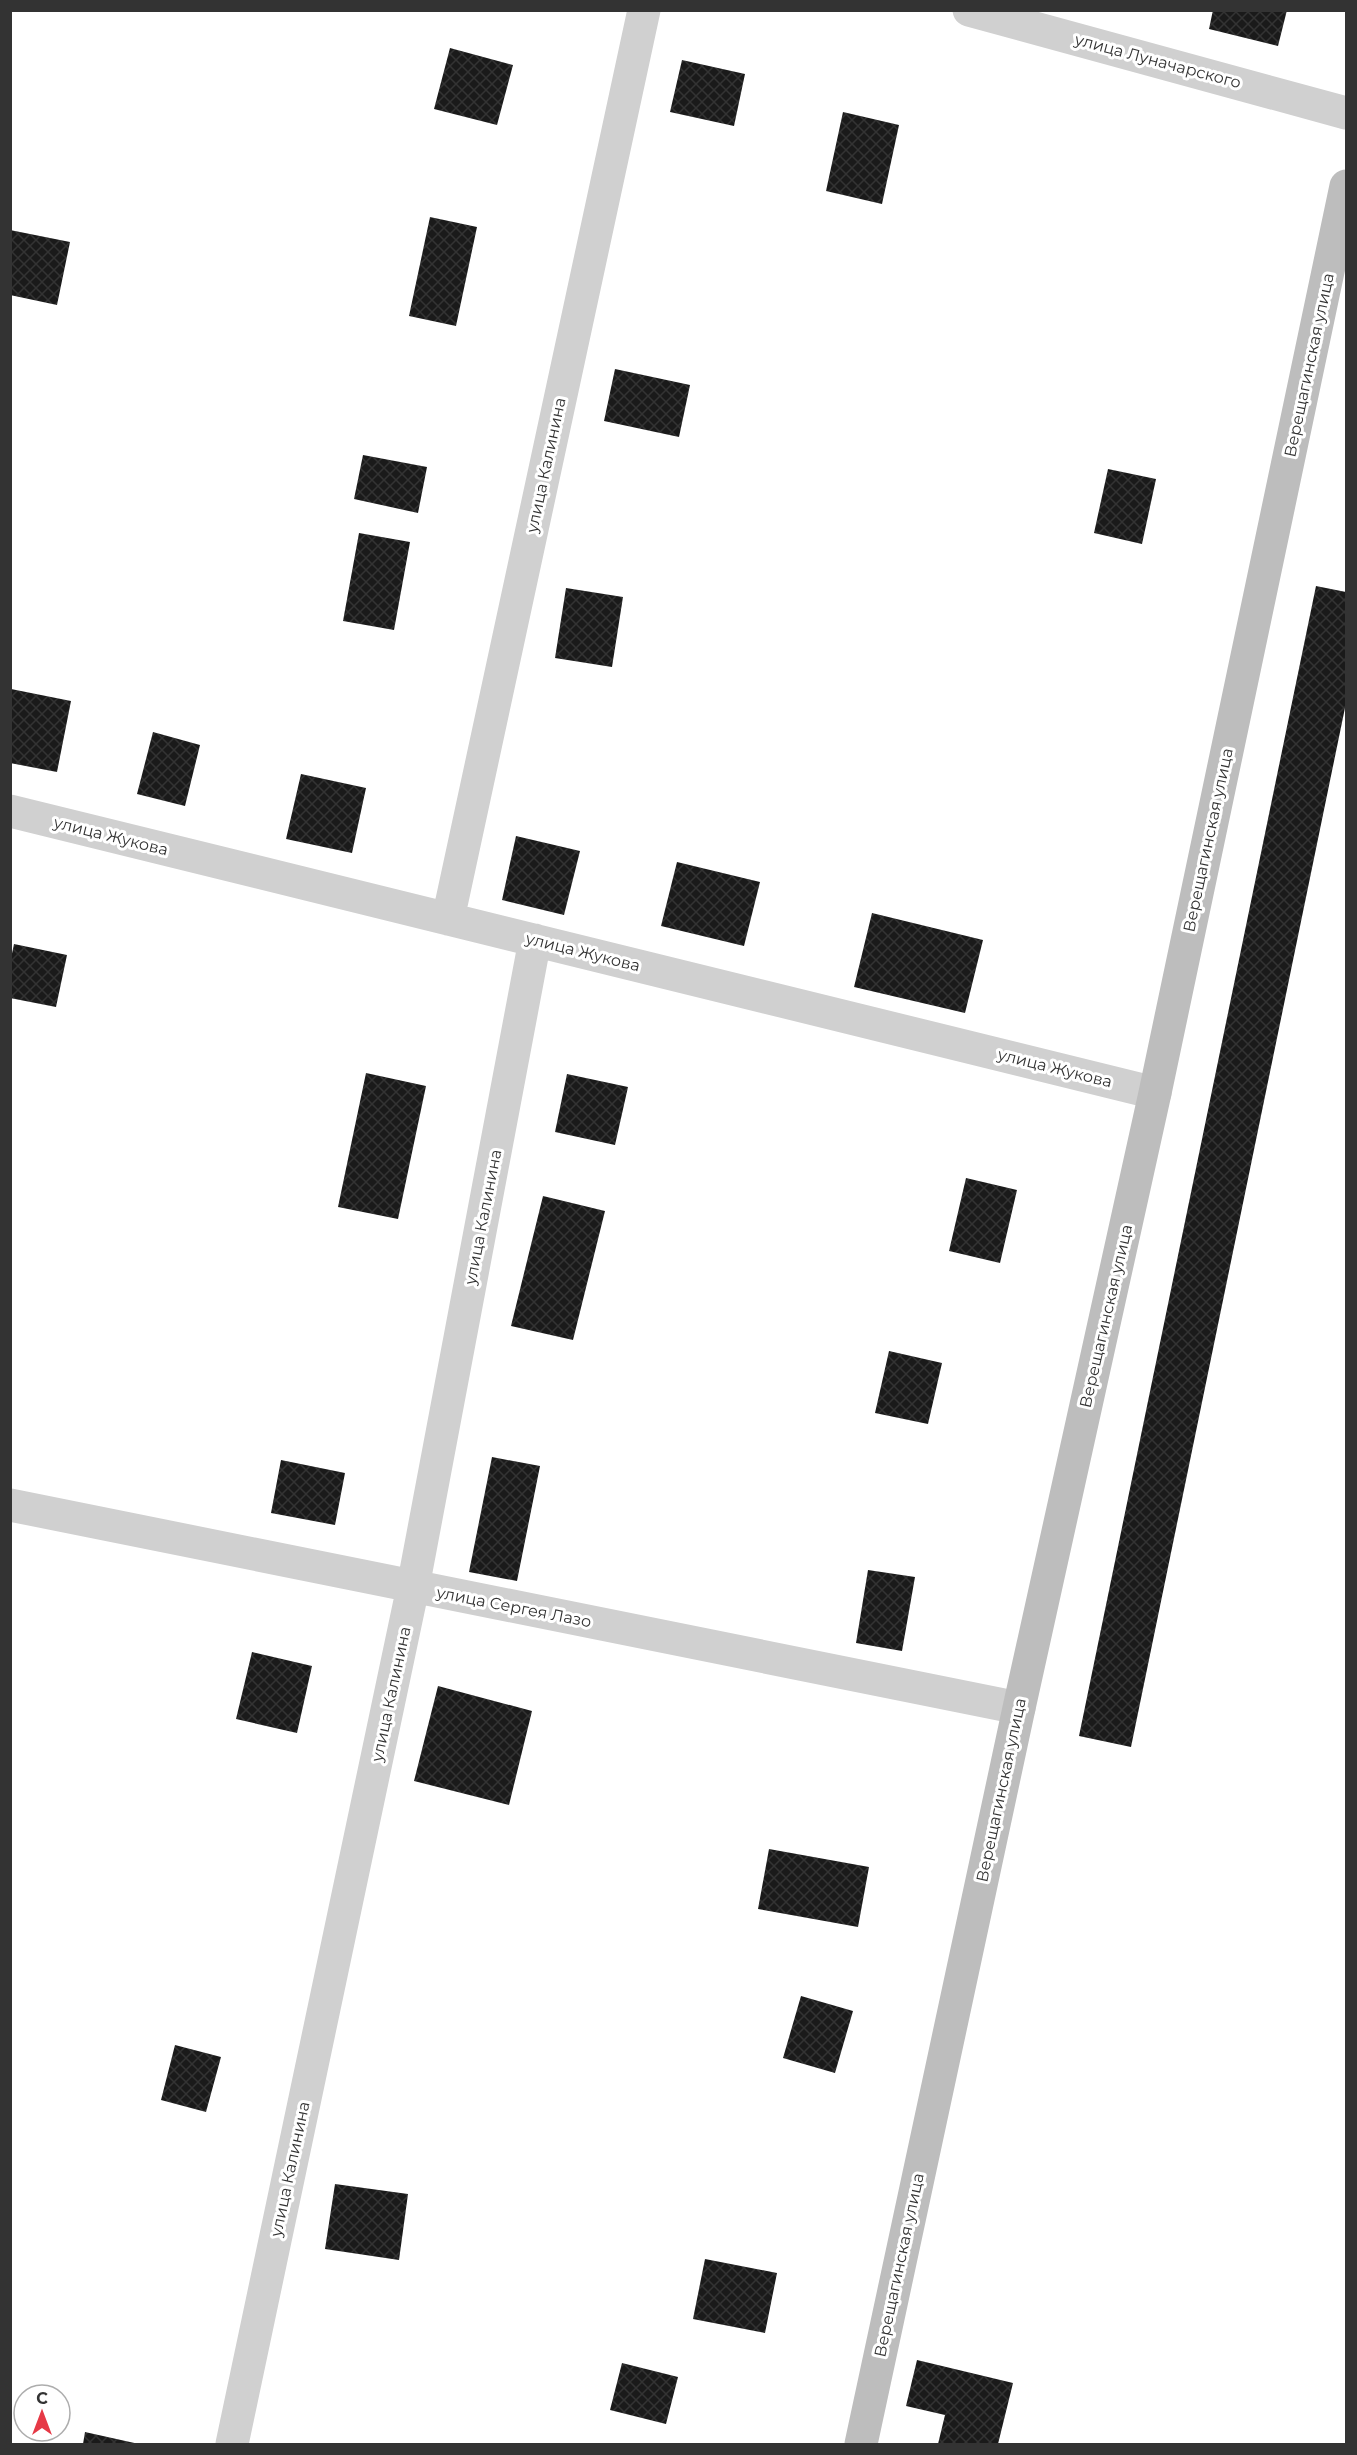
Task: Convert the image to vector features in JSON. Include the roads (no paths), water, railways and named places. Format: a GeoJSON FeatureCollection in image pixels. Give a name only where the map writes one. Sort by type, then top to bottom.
{"type":"FeatureCollection","features":[{"type":"Feature","properties":{"kind":"main road","name":"Верещагинская улица"},"geometry":{"type":"LineString","coordinates":[[861,2445],[1019,1708],[1155,1093],[1347,186]]}},
{"type":"Feature","properties":{"kind":"street","name":"улица Калинина"},"geometry":{"type":"LineString","coordinates":[[448,919],[644,10]]}},
{"type":"Feature","properties":{"kind":"street","name":"улица Луначарского"},"geometry":{"type":"LineString","coordinates":[[969,10],[1347,113]]}},
{"type":"Feature","properties":{"kind":"street","name":"улица Жукова"},"geometry":{"type":"LineString","coordinates":[[10,811],[1155,1093]]}},
{"type":"Feature","properties":{"kind":"street","name":"улица Калинина"},"geometry":{"type":"LineString","coordinates":[[232,2445],[413,1587],[535,940]]}},
{"type":"Feature","properties":{"kind":"street","name":"улица Сергея Лазо"},"geometry":{"type":"LineString","coordinates":[[10,1505],[1019,1708]]}}]}
